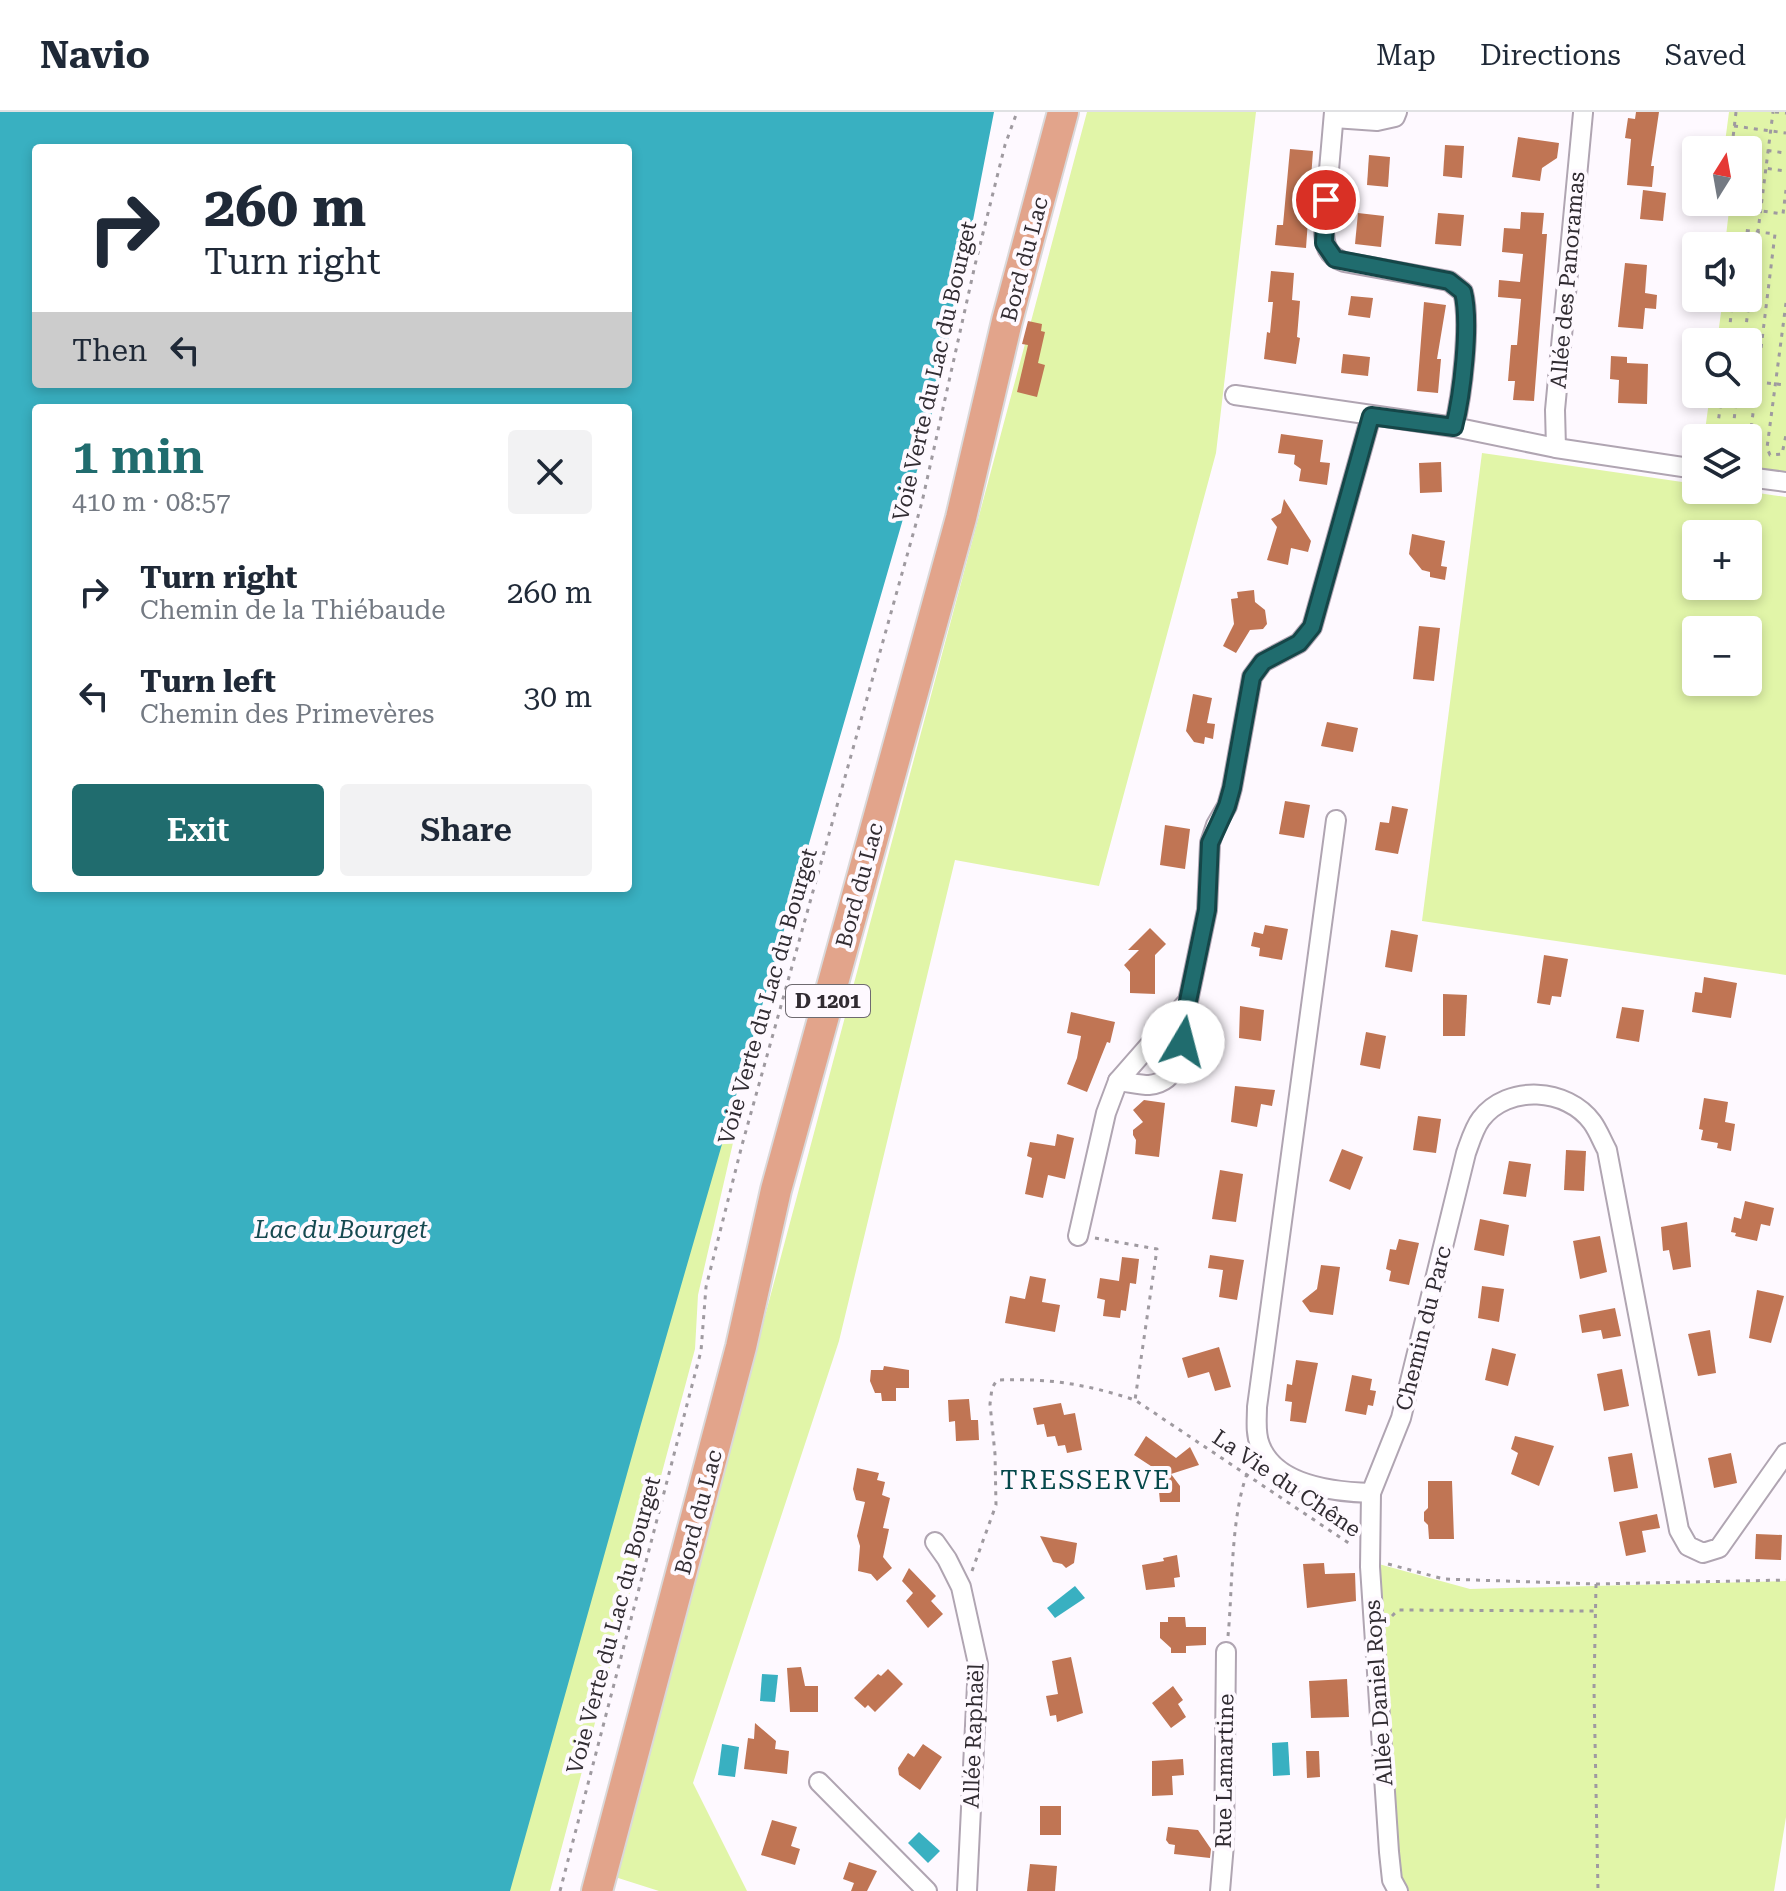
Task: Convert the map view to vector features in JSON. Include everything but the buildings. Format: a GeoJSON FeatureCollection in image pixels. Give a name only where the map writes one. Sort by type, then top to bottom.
{"type":"FeatureCollection","features":[{"type":"Feature","properties":{"kind":"main road","name":"Bord du Lac"},"geometry":{"type":"LineString","coordinates":[[579,1891],[716,1370],[762,1174],[940,519],[993,299],[1043,112]]}},
{"type":"Feature","properties":{"kind":"main road","name":"Bord du Lac"},"geometry":{"type":"LineString","coordinates":[[597,1891],[741,1347],[776,1190],[961,518],[1007,321],[1063,112]]}},
{"type":"Feature","properties":{"kind":"street"},"geometry":{"type":"LineString","coordinates":[[1397,112],[1395,117],[1377,121],[1334,115],[1324,243],[1329,254],[1344,262],[1449,281],[1463,292],[1466,315],[1460,399],[1454,427]]}},
{"type":"Feature","properties":{"kind":"street","name":"Allée des Panoramas"},"geometry":{"type":"LineString","coordinates":[[1556,448],[1555,410],[1583,113]]}},
{"type":"Feature","properties":{"kind":"street"},"geometry":{"type":"LineString","coordinates":[[1235,395],[1454,427],[1556,448],[1682,467]]}},
{"type":"Feature","properties":{"kind":"street"},"geometry":{"type":"LineString","coordinates":[[1118,1081],[1149,1085],[1175,1072],[1207,910],[1210,843],[1232,788],[1252,677],[1263,662],[1299,643],[1312,627],[1371,416]]}},
{"type":"Feature","properties":{"kind":"street"},"geometry":{"type":"LineString","coordinates":[[1762,479],[1786,482]]}},
{"type":"Feature","properties":{"kind":"street"},"geometry":{"type":"LineString","coordinates":[[1336,820],[1257,1407],[1259,1444],[1273,1464],[1301,1482],[1329,1489],[1371,1493]]}},
{"type":"Feature","properties":{"kind":"street"},"geometry":{"type":"LineString","coordinates":[[1078,1236],[1106,1113],[1118,1081],[1188,1001]]}},
{"type":"Feature","properties":{"kind":"street","name":"Chemin du Parc"},"geometry":{"type":"LineString","coordinates":[[1371,1493],[1401,1418],[1472,1136],[1480,1120],[1490,1110],[1516,1096],[1533,1094],[1549,1095],[1579,1110],[1592,1122],[1607,1150],[1679,1530],[1688,1546],[1703,1553],[1719,1548],[1786,1453]]}},
{"type":"Feature","properties":{"kind":"street","name":"Allée Daniel Rops"},"geometry":{"type":"LineString","coordinates":[[1371,1493],[1371,1558],[1389,1852],[1392,1880],[1398,1891]]}},
{"type":"Feature","properties":{"kind":"street","name":"Allée Raphaël"},"geometry":{"type":"LineString","coordinates":[[935,1542],[961,1587],[978,1664],[967,1891]]}},
{"type":"Feature","properties":{"kind":"street","name":"Rue Lamartine"},"geometry":{"type":"LineString","coordinates":[[1220,1891],[1224,1844],[1226,1652]]}},
{"type":"Feature","properties":{"kind":"street"},"geometry":{"type":"LineString","coordinates":[[819,1782],[927,1891]]}},
{"type":"Feature","properties":{"kind":"path","name":"Voie Verte du Lac du Bourget"},"geometry":{"type":"LineString","coordinates":[[560,1891],[701,1351],[706,1287],[742,1145],[922,502],[975,265],[1005,145],[1017,112]]}},
{"type":"Feature","properties":{"kind":"path"},"geometry":{"type":"LineString","coordinates":[[1733,136],[1736,112]]}},
{"type":"Feature","properties":{"kind":"path"},"geometry":{"type":"LineString","coordinates":[[1762,202],[1774,112],[1786,113]]}},
{"type":"Feature","properties":{"kind":"path"},"geometry":{"type":"LineString","coordinates":[[1734,126],[1786,133]]}},
{"type":"Feature","properties":{"kind":"path"},"geometry":{"type":"LineString","coordinates":[[1762,150],[1786,153]]}},
{"type":"Feature","properties":{"kind":"path"},"geometry":{"type":"LineString","coordinates":[[1762,168],[1786,171]]}},
{"type":"Feature","properties":{"kind":"path"},"geometry":{"type":"LineString","coordinates":[[1762,211],[1783,214],[1786,190]]}},
{"type":"Feature","properties":{"kind":"path"},"geometry":{"type":"LineString","coordinates":[[1742,232],[1758,232],[1760,216]]}},
{"type":"Feature","properties":{"kind":"path"},"geometry":{"type":"LineString","coordinates":[[1762,232],[1775,234],[1762,341]]}},
{"type":"Feature","properties":{"kind":"path"},"geometry":{"type":"LineString","coordinates":[[1786,303],[1767,448],[1770,455],[1782,454],[1786,435]]}},
{"type":"Feature","properties":{"kind":"path"},"geometry":{"type":"LineString","coordinates":[[1762,383],[1786,385]]}},
{"type":"Feature","properties":{"kind":"path"},"geometry":{"type":"LineString","coordinates":[[1078,1236],[1157,1249],[1135,1400]]}},
{"type":"Feature","properties":{"kind":"path","name":"La Vie du Chêne"},"geometry":{"type":"LineString","coordinates":[[961,1587],[975,1566],[996,1505],[990,1404],[992,1388],[997,1380],[1041,1378],[1095,1386],[1135,1400],[1371,1558],[1444,1579],[1596,1584],[1786,1580]]}},
{"type":"Feature","properties":{"kind":"path"},"geometry":{"type":"LineString","coordinates":[[1226,1652],[1236,1534],[1246,1476],[1259,1444]]}},
{"type":"Feature","properties":{"kind":"path"},"geometry":{"type":"LineString","coordinates":[[1596,1584],[1598,1891]]}},
{"type":"Feature","properties":{"kind":"path"},"geometry":{"type":"LineString","coordinates":[[1391,1621],[1392,1613],[1398,1610],[1594,1611]]}},
{"type":"Feature","properties":{"kind":"green space"},"geometry":{"type":"Polygon","coordinates":[[[1087,112],[1256,112],[1216,453],[1099,886],[955,860],[839,1341],[693,1783],[747,1891],[659,1891],[615,1877],[1087,112]]]}},
{"type":"Feature","properties":{"kind":"green space"},"geometry":{"type":"Polygon","coordinates":[[[1729,112],[1786,112],[1786,472],[1762,469],[1762,424],[1706,424],[1708,408],[1762,408],[1762,328],[1719,328],[1721,312],[1762,312],[1762,232],[1726,232],[1728,216],[1762,216],[1762,136],[1726,136],[1729,112]]]}},
{"type":"Feature","properties":{"kind":"green space"},"geometry":{"type":"Polygon","coordinates":[[[1482,453],[1682,482],[1682,504],[1762,504],[1762,494],[1786,497],[1786,975],[1422,921],[1482,453]]]}},
{"type":"Feature","properties":{"kind":"green space"},"geometry":{"type":"Polygon","coordinates":[[[711,1099],[738,1115],[738,1121],[698,1295],[695,1349],[550,1891],[434,1891],[711,1099]]]}},
{"type":"Feature","properties":{"kind":"green space"},"geometry":{"type":"Polygon","coordinates":[[[1375,1563],[1470,1589],[1786,1581],[1786,1817],[1774,1891],[1405,1891],[1396,1871],[1375,1563]]]}},
{"type":"Feature","properties":{"kind":"water","name":"Lac du Bourget"},"geometry":{"type":"Polygon","coordinates":[[[0,112],[994,112],[927,436],[641,1424],[510,1891],[0,1891],[0,112]]]}},
{"type":"Feature","properties":{"kind":"water"},"geometry":{"type":"Polygon","coordinates":[[[1075,1586],[1085,1598],[1055,1618],[1047,1608],[1075,1586]]]}},
{"type":"Feature","properties":{"kind":"water"},"geometry":{"type":"Polygon","coordinates":[[[762,1674],[778,1675],[775,1702],[760,1701],[762,1674]]]}},
{"type":"Feature","properties":{"kind":"water"},"geometry":{"type":"Polygon","coordinates":[[[1288,1742],[1290,1775],[1273,1776],[1272,1743],[1288,1742]]]}},
{"type":"Feature","properties":{"kind":"water"},"geometry":{"type":"Polygon","coordinates":[[[722,1744],[739,1747],[735,1777],[718,1775],[722,1744]]]}},
{"type":"Feature","properties":{"kind":"water"},"geometry":{"type":"Polygon","coordinates":[[[919,1832],[940,1851],[928,1863],[908,1843],[919,1832]]]}},
{"type":"Feature","properties":{"kind":"district","name":"TRESSERVE"},"geometry":{"type":"Point","coordinates":[1086,1480]}},
{"type":"Feature","properties":{"kind":"route"},"geometry":{"type":"LineString","coordinates":[[1183,1042],[1188,1001],[1207,910],[1210,843],[1232,788],[1252,677],[1263,662],[1299,643],[1312,627],[1371,416],[1454,427],[1460,399],[1466,315],[1463,292],[1449,281],[1335,259],[1324,243],[1326,200]]}}]}
